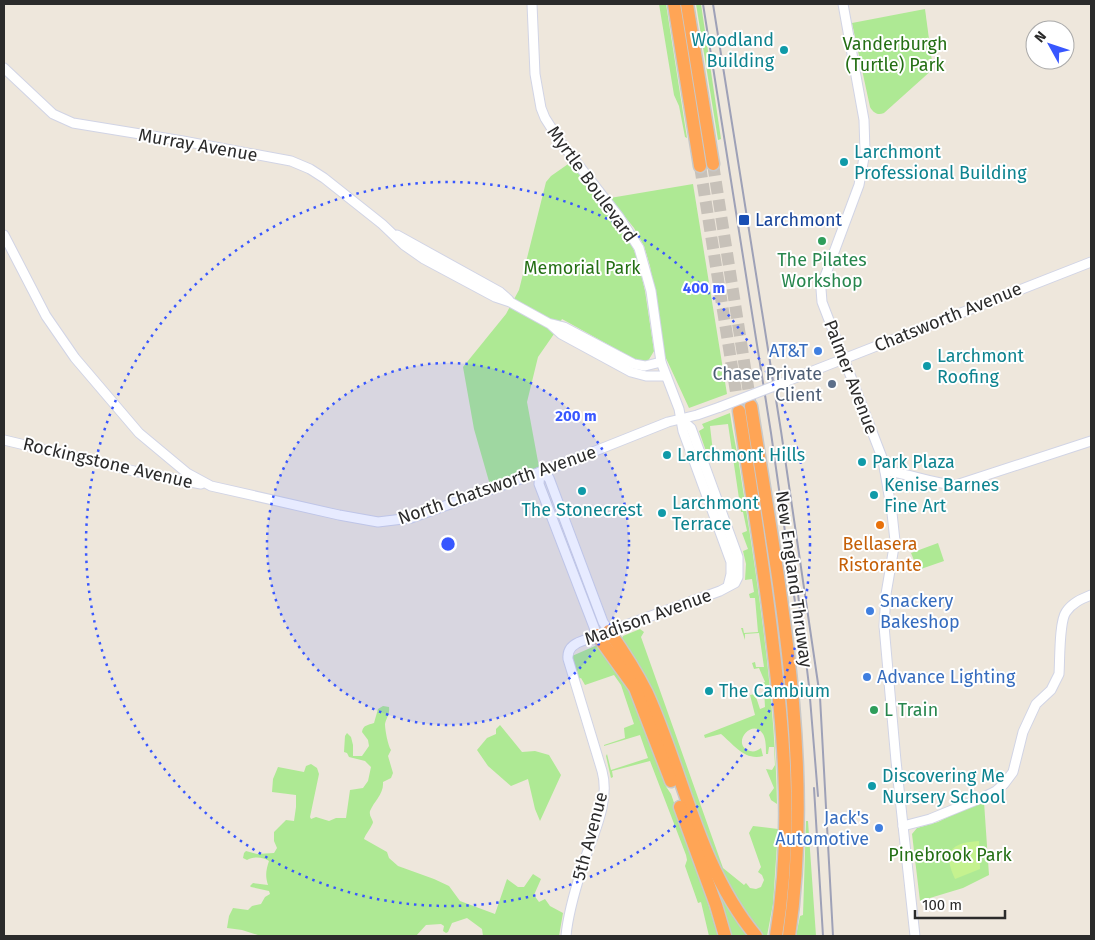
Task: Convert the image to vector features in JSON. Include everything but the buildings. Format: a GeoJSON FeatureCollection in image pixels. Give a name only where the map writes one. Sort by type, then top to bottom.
{"type":"FeatureCollection","features":[{"type":"Feature","properties":{"kind":"highway"},"geometry":{"type":"LineString","coordinates":[[674,4],[706,165],[687,4]]}},
{"type":"Feature","properties":{"kind":"highway","name":"New England Thruway"},"geometry":{"type":"LineString","coordinates":[[751,406],[779,589],[797,750],[798,847],[796,882],[789,936]]}},
{"type":"Feature","properties":{"kind":"highway","name":"New England Thruway"},"geometry":{"type":"LineString","coordinates":[[738,411],[768,605],[784,750],[785,860],[776,936]]}},
{"type":"Feature","properties":{"kind":"highway"},"geometry":{"type":"LineString","coordinates":[[603,633],[640,698],[710,888],[725,936]]}},
{"type":"Feature","properties":{"kind":"highway"},"geometry":{"type":"LineString","coordinates":[[603,633],[632,665],[647,694],[713,866],[733,904],[756,936]]}},
{"type":"Feature","properties":{"kind":"street","name":"Myrtle Boulevard"},"geometry":{"type":"LineString","coordinates":[[532,4],[535,74],[541,108],[559,140],[619,217],[639,248],[651,291],[661,362],[681,419],[683,432],[730,556],[732,568],[728,586]]}},
{"type":"Feature","properties":{"kind":"street","name":"Palmer Avenue"},"geometry":{"type":"LineString","coordinates":[[843,4],[864,120],[865,152],[859,186],[824,279],[821,296],[883,460],[885,471],[895,541],[886,594],[884,626],[915,936]]}},
{"type":"Feature","properties":{"kind":"street","name":"Murray Avenue"},"geometry":{"type":"LineString","coordinates":[[4,68],[53,114],[73,123],[182,141],[298,164],[324,178],[404,245],[424,259],[495,297],[510,302],[550,324],[561,334],[631,372],[646,376],[666,376]]}},
{"type":"Feature","properties":{"kind":"street","name":"North Chatsworth Avenue"},"geometry":{"type":"LineString","coordinates":[[4,235],[46,316],[75,358],[101,390],[139,433],[187,473],[211,486],[362,520],[388,522],[411,518],[540,472],[668,422],[697,416],[720,407]]}},
{"type":"Feature","properties":{"kind":"street","name":"Chatsworth Avenue"},"geometry":{"type":"LineString","coordinates":[[720,407],[1091,262]]}},
{"type":"Feature","properties":{"kind":"street","name":"Murray Avenue"},"geometry":{"type":"LineString","coordinates":[[550,324],[564,327],[634,364],[645,366],[661,362]]}},
{"type":"Feature","properties":{"kind":"street","name":"Rockingstone Avenue"},"geometry":{"type":"LineString","coordinates":[[4,440],[134,471],[211,486]]}},
{"type":"Feature","properties":{"kind":"street"},"geometry":{"type":"LineString","coordinates":[[885,471],[901,472],[941,483],[956,485],[1091,440]]}},
{"type":"Feature","properties":{"kind":"street"},"geometry":{"type":"LineString","coordinates":[[540,472],[539,484],[603,633]]}},
{"type":"Feature","properties":{"kind":"street","name":"Madison Avenue"},"geometry":{"type":"LineString","coordinates":[[569,651],[575,644],[716,593],[728,586]]}},
{"type":"Feature","properties":{"kind":"street"},"geometry":{"type":"LineString","coordinates":[[903,826],[930,819],[984,798],[996,791],[1013,772],[1023,732],[1033,710],[1036,704],[1051,690],[1059,674],[1063,616],[1070,606],[1078,600],[1091,595]]}},
{"type":"Feature","properties":{"kind":"street","name":"5th Avenue"},"geometry":{"type":"LineString","coordinates":[[566,936],[575,890],[597,823],[605,787],[602,771],[568,659],[569,651]]}},
{"type":"Feature","properties":{"kind":"green space"},"geometry":{"type":"Polygon","coordinates":[[[659,4],[666,4],[687,138],[685,137],[679,106],[674,95],[659,4]]]}},
{"type":"Feature","properties":{"kind":"green space"},"geometry":{"type":"Polygon","coordinates":[[[696,4],[701,4],[721,139],[718,140],[696,4]]]}},
{"type":"Feature","properties":{"kind":"green space","name":"Vanderburgh (Turtle) Park"},"geometry":{"type":"Polygon","coordinates":[[[925,9],[933,69],[884,113],[876,113],[870,107],[852,23],[925,9]]]}},
{"type":"Feature","properties":{"kind":"green space","name":"Memorial Park"},"geometry":{"type":"Polygon","coordinates":[[[571,162],[632,245],[645,291],[654,351],[648,361],[636,360],[562,319],[538,357],[527,402],[539,467],[490,485],[474,429],[463,367],[506,314],[519,290],[546,182],[551,176],[571,162]]]}},
{"type":"Feature","properties":{"kind":"green space"},"geometry":{"type":"Polygon","coordinates":[[[693,184],[727,394],[689,408],[665,356],[650,266],[644,246],[634,228],[610,198],[693,184]]]}},
{"type":"Feature","properties":{"kind":"green space"},"geometry":{"type":"Polygon","coordinates":[[[730,413],[765,640],[776,763],[777,804],[771,800],[769,795],[774,788],[766,769],[772,770],[775,765],[774,747],[769,747],[768,754],[766,754],[763,734],[758,730],[749,730],[742,739],[744,748],[750,751],[756,751],[761,748],[763,756],[757,757],[740,751],[721,734],[705,738],[704,735],[755,715],[750,695],[755,694],[760,709],[765,707],[764,690],[761,684],[765,682],[759,668],[754,669],[752,663],[755,662],[756,667],[764,667],[759,633],[745,634],[745,640],[741,628],[743,628],[744,633],[758,632],[755,598],[750,598],[749,594],[754,592],[752,579],[745,580],[746,564],[743,551],[748,549],[742,533],[747,531],[743,512],[741,512],[728,424],[710,426],[713,452],[707,454],[699,431],[704,428],[702,424],[730,413]]]}},
{"type":"Feature","properties":{"kind":"green space"},"geometry":{"type":"Polygon","coordinates":[[[938,543],[944,561],[918,570],[911,553],[938,543]]]}},
{"type":"Feature","properties":{"kind":"green space"},"geometry":{"type":"Polygon","coordinates":[[[640,629],[644,632],[641,637],[723,868],[744,885],[746,883],[750,888],[756,889],[761,887],[764,880],[758,872],[761,867],[749,833],[753,826],[778,829],[773,904],[767,936],[762,936],[730,891],[621,640],[623,636],[640,629]]]}},
{"type":"Feature","properties":{"kind":"green space"},"geometry":{"type":"Polygon","coordinates":[[[595,646],[598,647],[632,695],[661,767],[665,785],[671,794],[718,936],[709,936],[701,902],[698,903],[685,866],[686,855],[650,761],[612,771],[613,777],[611,778],[607,754],[611,770],[648,758],[640,735],[604,746],[625,738],[624,728],[634,724],[621,685],[614,675],[585,685],[581,678],[578,679],[572,656],[595,646]]]}},
{"type":"Feature","properties":{"kind":"green space"},"geometry":{"type":"Polygon","coordinates":[[[383,706],[389,707],[385,727],[391,750],[388,756],[393,773],[391,778],[383,782],[380,794],[370,811],[373,822],[364,839],[387,852],[389,858],[398,866],[449,886],[460,901],[495,914],[507,879],[518,887],[524,887],[533,874],[541,879],[534,895],[539,902],[545,899],[550,906],[563,913],[559,936],[483,936],[482,929],[467,918],[452,923],[446,933],[443,931],[444,926],[441,924],[426,925],[416,936],[261,936],[227,928],[229,916],[233,908],[248,910],[252,906],[261,904],[265,897],[270,894],[269,891],[250,886],[253,883],[268,885],[266,873],[269,861],[258,858],[247,860],[243,858],[244,853],[246,851],[257,854],[274,853],[277,848],[274,841],[274,832],[286,820],[294,821],[296,795],[272,792],[273,779],[278,767],[304,772],[306,766],[311,764],[317,768],[319,774],[311,819],[316,817],[329,821],[336,818],[346,818],[350,790],[363,788],[368,781],[371,767],[365,761],[349,757],[344,752],[345,736],[347,733],[351,737],[353,756],[362,756],[369,746],[368,740],[362,732],[363,728],[374,723],[378,709],[383,706]]]}},
{"type":"Feature","properties":{"kind":"green space"},"geometry":{"type":"Polygon","coordinates":[[[500,725],[522,752],[535,751],[549,755],[561,775],[540,821],[535,809],[528,779],[511,786],[488,766],[477,750],[487,738],[496,734],[496,729],[500,725]]]}},
{"type":"Feature","properties":{"kind":"green space","name":"Pinebrook Park"},"geometry":{"type":"Polygon","coordinates":[[[984,802],[989,875],[963,888],[920,901],[912,834],[917,828],[938,822],[984,802]]]}},
{"type":"Feature","properties":{"kind":"green space"},"geometry":{"type":"Polygon","coordinates":[[[806,821],[808,821],[816,936],[796,936],[800,916],[803,915],[806,821]]]}},
{"type":"Feature","properties":{"kind":"green space"},"geometry":{"type":"Polygon","coordinates":[[[979,841],[980,869],[955,879],[949,862],[949,855],[952,850],[962,844],[979,841]]]}},
{"type":"Feature","properties":{"kind":"green space"},"geometry":{"type":"Polygon","coordinates":[[[714,879],[749,936],[728,936],[716,895],[714,879]]]}},
{"type":"Feature","properties":{"kind":"tunnel"},"geometry":{"type":"LineString","coordinates":[[713,164],[751,406]]}},
{"type":"Feature","properties":{"kind":"tunnel"},"geometry":{"type":"LineString","coordinates":[[700,166],[739,411]]}},
{"type":"Feature","properties":{"kind":"railway"},"geometry":{"type":"LineString","coordinates":[[703,4],[771,433],[795,602]]}},
{"type":"Feature","properties":{"kind":"railway"},"geometry":{"type":"LineString","coordinates":[[713,4],[781,431],[820,697],[833,936]]}},
{"type":"Feature","properties":{"kind":"railway"},"geometry":{"type":"LineString","coordinates":[[798,594],[809,686],[818,796]]}},
{"type":"Feature","properties":{"kind":"railway"},"geometry":{"type":"LineString","coordinates":[[814,788],[823,936]]}},
{"type":"Feature","properties":{"kind":"place","name":"Woodland Building"},"geometry":{"type":"Point","coordinates":[784,50]}},
{"type":"Feature","properties":{"kind":"place","name":"Larchmont Professional Building"},"geometry":{"type":"Point","coordinates":[844,162]}},
{"type":"Feature","properties":{"kind":"place","name":"Larchmont"},"geometry":{"type":"Point","coordinates":[744,220]}},
{"type":"Feature","properties":{"kind":"place","name":"The Pilates Workshop"},"geometry":{"type":"Point","coordinates":[822,241]}},
{"type":"Feature","properties":{"kind":"place","name":"AT&T"},"geometry":{"type":"Point","coordinates":[818,351]}},
{"type":"Feature","properties":{"kind":"place","name":"Larchmont Roofing"},"geometry":{"type":"Point","coordinates":[927,366]}},
{"type":"Feature","properties":{"kind":"place","name":"Chase Private Client"},"geometry":{"type":"Point","coordinates":[832,384]}},
{"type":"Feature","properties":{"kind":"place","name":"Larchmont Hills"},"geometry":{"type":"Point","coordinates":[667,455]}},
{"type":"Feature","properties":{"kind":"place","name":"Park Plaza"},"geometry":{"type":"Point","coordinates":[862,462]}},
{"type":"Feature","properties":{"kind":"place","name":"The Stonecrest"},"geometry":{"type":"Point","coordinates":[582,491]}},
{"type":"Feature","properties":{"kind":"place","name":"Kenise Barnes Fine Art"},"geometry":{"type":"Point","coordinates":[874,495]}},
{"type":"Feature","properties":{"kind":"place","name":"Larchmont Terrace"},"geometry":{"type":"Point","coordinates":[662,513]}},
{"type":"Feature","properties":{"kind":"place","name":"Bellasera Ristorante"},"geometry":{"type":"Point","coordinates":[880,525]}},
{"type":"Feature","properties":{"kind":"place","name":"Snackery Bakeshop"},"geometry":{"type":"Point","coordinates":[870,611]}},
{"type":"Feature","properties":{"kind":"place","name":"Advance Lighting"},"geometry":{"type":"Point","coordinates":[867,677]}},
{"type":"Feature","properties":{"kind":"place","name":"The Cambium"},"geometry":{"type":"Point","coordinates":[709,691]}},
{"type":"Feature","properties":{"kind":"place","name":"L Train"},"geometry":{"type":"Point","coordinates":[874,710]}},
{"type":"Feature","properties":{"kind":"place","name":"Discovering Me Nursery School"},"geometry":{"type":"Point","coordinates":[872,786]}},
{"type":"Feature","properties":{"kind":"place","name":"Jack's Automotive"},"geometry":{"type":"Point","coordinates":[879,828]}}]}
